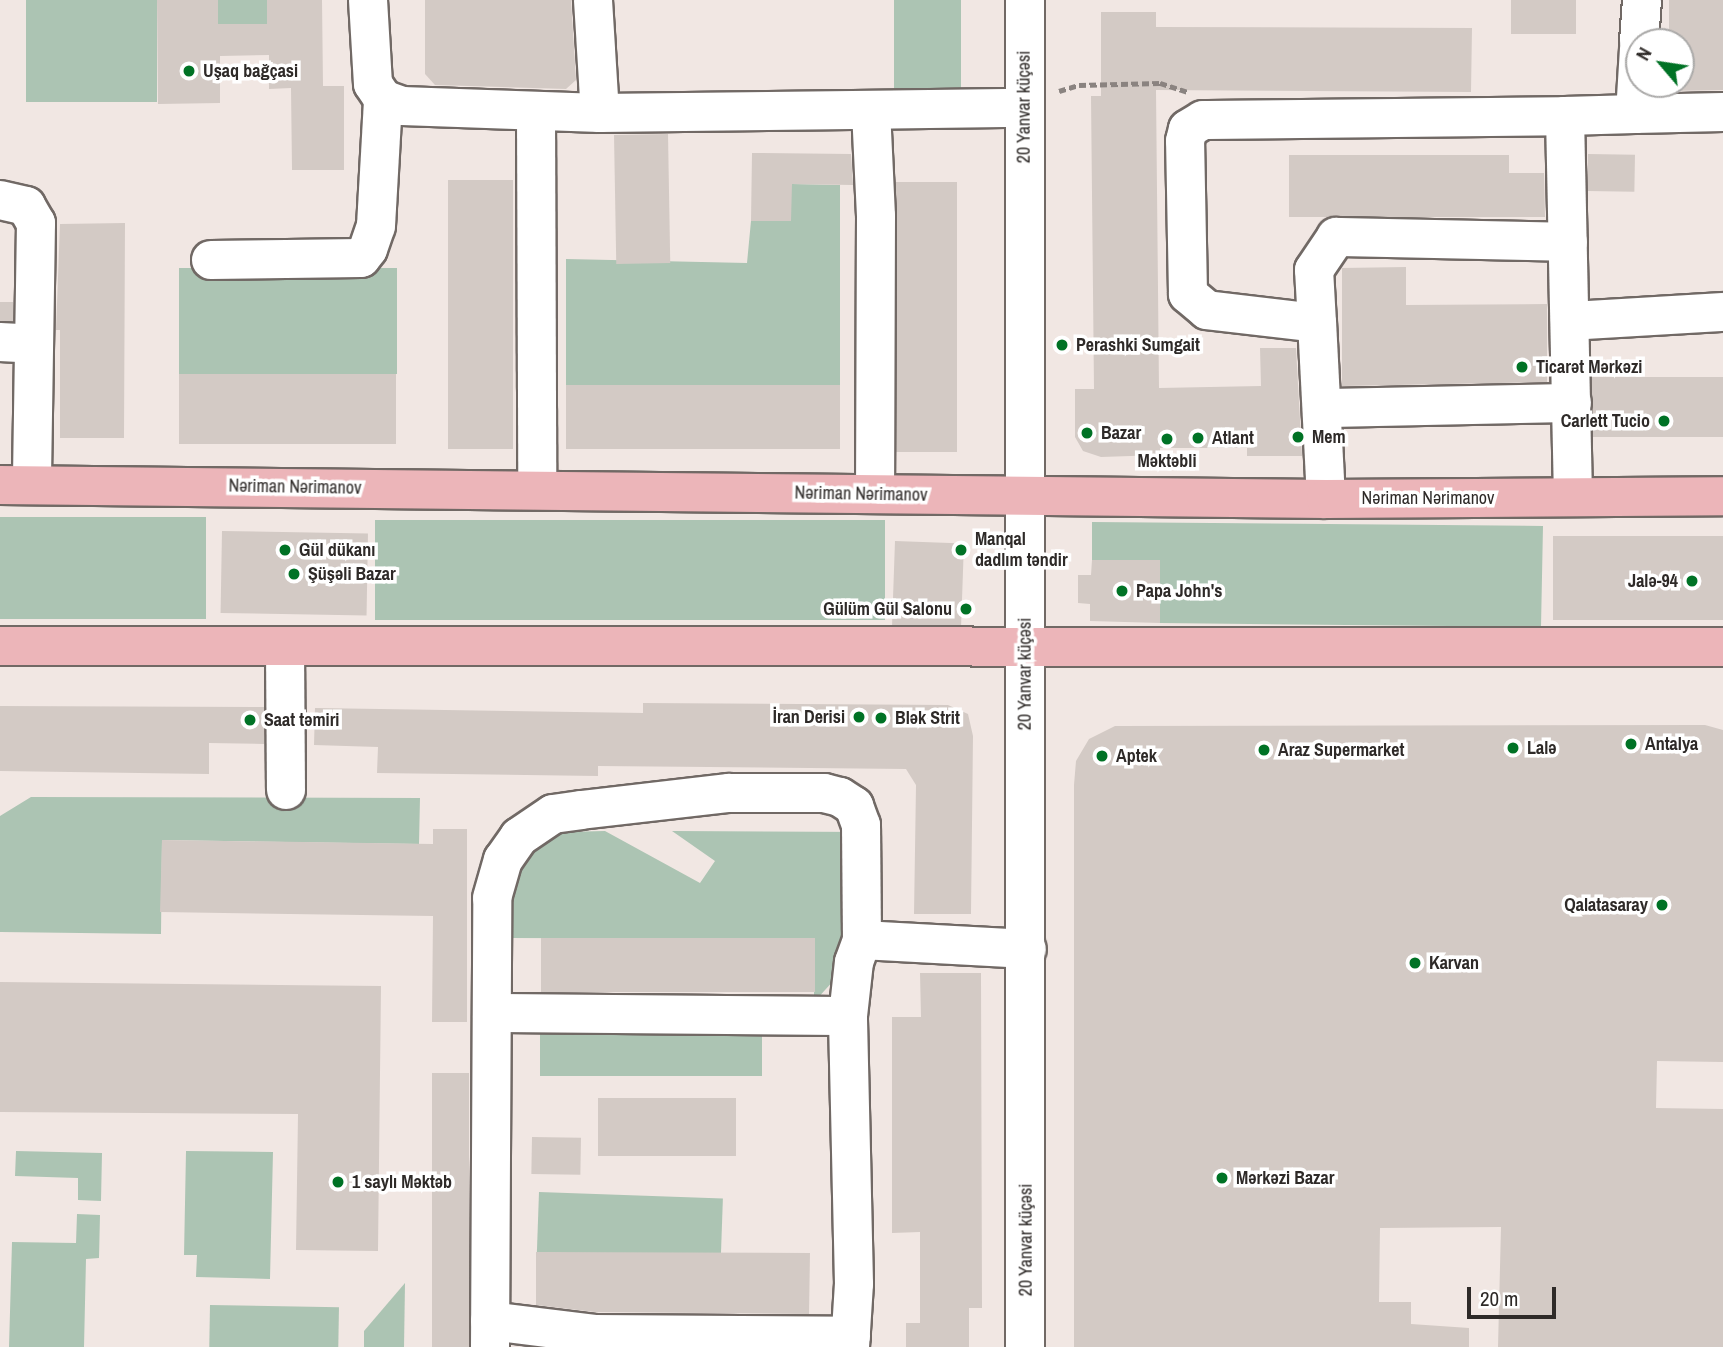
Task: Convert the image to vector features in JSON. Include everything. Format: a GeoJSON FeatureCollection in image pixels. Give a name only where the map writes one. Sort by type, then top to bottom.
{"type":"FeatureCollection","features":[{"type":"Feature","properties":{"kind":"main road","name":"Nəriman Nərimanov"},"geometry":{"type":"LineString","coordinates":[[16,485],[1326,499],[1723,496]]}},
{"type":"Feature","properties":{"kind":"main road"},"geometry":{"type":"LineString","coordinates":[[0,646],[285,649],[1723,647]]}},
{"type":"Feature","properties":{"kind":"street"},"geometry":{"type":"LineString","coordinates":[[211,260],[360,258],[369,249],[376,226],[383,99],[369,64],[368,0]]}},
{"type":"Feature","properties":{"kind":"street"},"geometry":{"type":"LineString","coordinates":[[593,0],[600,113]]}},
{"type":"Feature","properties":{"kind":"street","name":"20 Yanvar küçəsi"},"geometry":{"type":"LineString","coordinates":[[1025,0],[1025,1347]]}},
{"type":"Feature","properties":{"kind":"street"},"geometry":{"type":"LineString","coordinates":[[1640,28],[1642,0]]}},
{"type":"Feature","properties":{"kind":"street"},"geometry":{"type":"LineString","coordinates":[[1635,114],[1636,98]]}},
{"type":"Feature","properties":{"kind":"street"},"geometry":{"type":"LineString","coordinates":[[383,99],[402,106],[600,113],[1024,108]]}},
{"type":"Feature","properties":{"kind":"street"},"geometry":{"type":"LineString","coordinates":[[871,110],[876,216],[874,494]]}},
{"type":"Feature","properties":{"kind":"street"},"geometry":{"type":"LineString","coordinates":[[536,111],[537,490]]}},
{"type":"Feature","properties":{"kind":"street"},"geometry":{"type":"LineString","coordinates":[[1317,323],[1207,310],[1188,294],[1185,141],[1194,123],[1723,112]]}},
{"type":"Feature","properties":{"kind":"street"},"geometry":{"type":"LineString","coordinates":[[1565,116],[1573,497]]}},
{"type":"Feature","properties":{"kind":"street"},"geometry":{"type":"LineString","coordinates":[[0,200],[26,206],[36,223],[17,343],[16,485]]}},
{"type":"Feature","properties":{"kind":"street"},"geometry":{"type":"LineString","coordinates":[[1326,499],[1325,408],[1314,270],[1336,237],[1569,242]]}},
{"type":"Feature","properties":{"kind":"street"},"geometry":{"type":"LineString","coordinates":[[1570,321],[1723,312]]}},
{"type":"Feature","properties":{"kind":"street"},"geometry":{"type":"LineString","coordinates":[[1325,408],[1572,403]]}},
{"type":"Feature","properties":{"kind":"street"},"geometry":{"type":"LineString","coordinates":[[285,649],[286,790]]}},
{"type":"Feature","properties":{"kind":"street"},"geometry":{"type":"LineString","coordinates":[[729,793],[824,793],[840,797],[854,806],[861,825],[862,940],[854,962],[848,1016],[855,1284],[850,1341],[490,1334],[492,1013],[492,898],[503,860],[519,836],[553,814],[729,793]]}},
{"type":"Feature","properties":{"kind":"street"},"geometry":{"type":"LineString","coordinates":[[862,940],[1027,949]]}},
{"type":"Feature","properties":{"kind":"street"},"geometry":{"type":"LineString","coordinates":[[492,1013],[848,1016]]}},
{"type":"Feature","properties":{"kind":"path"},"geometry":{"type":"LineString","coordinates":[[1024,108],[1079,85],[1160,83],[1189,93],[1194,123]]}},
{"type":"Feature","properties":{"kind":"green space"},"geometry":{"type":"Polygon","coordinates":[[[26,0],[157,0],[157,102],[26,102],[26,0]]]}},
{"type":"Feature","properties":{"kind":"green space"},"geometry":{"type":"Polygon","coordinates":[[[218,0],[267,0],[267,24],[218,24],[218,0]]]}},
{"type":"Feature","properties":{"kind":"green space"},"geometry":{"type":"Polygon","coordinates":[[[894,0],[961,0],[961,96],[894,96],[894,0]]]}},
{"type":"Feature","properties":{"kind":"green space"},"geometry":{"type":"Polygon","coordinates":[[[792,184],[840,185],[840,387],[566,385],[566,259],[747,263],[751,221],[792,184]]]}},
{"type":"Feature","properties":{"kind":"green space"},"geometry":{"type":"Polygon","coordinates":[[[179,268],[397,268],[397,374],[179,374],[179,268]]]}},
{"type":"Feature","properties":{"kind":"green space"},"geometry":{"type":"Polygon","coordinates":[[[0,517],[206,517],[206,619],[0,619],[0,517]]]}},
{"type":"Feature","properties":{"kind":"green space"},"geometry":{"type":"Polygon","coordinates":[[[375,520],[885,520],[885,620],[375,620],[375,520]]]}},
{"type":"Feature","properties":{"kind":"green space"},"geometry":{"type":"Polygon","coordinates":[[[1092,522],[1543,526],[1541,627],[1160,623],[1160,561],[1092,560],[1092,522]]]}},
{"type":"Feature","properties":{"kind":"green space"},"geometry":{"type":"Polygon","coordinates":[[[31,797],[420,798],[419,844],[162,840],[161,934],[0,932],[0,816],[31,797]]]}},
{"type":"Feature","properties":{"kind":"green space"},"geometry":{"type":"Polygon","coordinates":[[[605,831],[700,883],[715,861],[672,831],[866,832],[870,941],[814,1002],[814,939],[508,938],[510,892],[533,848],[564,832],[605,831]]]}},
{"type":"Feature","properties":{"kind":"green space"},"geometry":{"type":"Polygon","coordinates":[[[540,1001],[762,1001],[762,1076],[540,1076],[540,1001]]]}},
{"type":"Feature","properties":{"kind":"green space"},"geometry":{"type":"Polygon","coordinates":[[[16,1151],[102,1153],[101,1201],[78,1200],[78,1178],[15,1176],[16,1151]]]}},
{"type":"Feature","properties":{"kind":"green space"},"geometry":{"type":"Polygon","coordinates":[[[186,1151],[273,1152],[270,1279],[196,1277],[197,1255],[184,1255],[186,1151]]]}},
{"type":"Feature","properties":{"kind":"green space"},"geometry":{"type":"Polygon","coordinates":[[[539,1192],[723,1198],[721,1258],[537,1252],[539,1192]]]}},
{"type":"Feature","properties":{"kind":"green space"},"geometry":{"type":"Polygon","coordinates":[[[77,1214],[100,1215],[99,1258],[86,1259],[84,1347],[9,1347],[12,1242],[76,1243],[77,1214]]]}},
{"type":"Feature","properties":{"kind":"green space"},"geometry":{"type":"Polygon","coordinates":[[[405,1283],[404,1347],[364,1347],[364,1331],[405,1283]]]}},
{"type":"Feature","properties":{"kind":"green space"},"geometry":{"type":"Polygon","coordinates":[[[210,1305],[339,1307],[338,1347],[209,1347],[210,1305]]]}},
{"type":"Feature","properties":{"kind":"building","name":"Uşaq bağçasi"},"geometry":{"type":"Polygon","coordinates":[[[157,0],[218,0],[218,24],[267,24],[267,0],[322,0],[323,86],[344,86],[344,170],[292,170],[291,88],[269,89],[269,55],[220,56],[220,103],[158,104],[157,0]]]}},
{"type":"Feature","properties":{"kind":"building"},"geometry":{"type":"Polygon","coordinates":[[[425,0],[571,0],[576,80],[566,89],[435,85],[425,74],[425,0]]]}},
{"type":"Feature","properties":{"kind":"building"},"geometry":{"type":"Polygon","coordinates":[[[1511,0],[1576,0],[1576,34],[1511,34],[1511,0]]]}},
{"type":"Feature","properties":{"kind":"building"},"geometry":{"type":"Polygon","coordinates":[[[1669,0],[1723,0],[1723,90],[1695,91],[1695,28],[1669,28],[1669,0]]]}},
{"type":"Feature","properties":{"kind":"building"},"geometry":{"type":"Polygon","coordinates":[[[1101,12],[1156,12],[1156,27],[1472,28],[1471,92],[1156,90],[1159,388],[1261,386],[1260,348],[1296,348],[1302,456],[1247,456],[1247,448],[1160,448],[1160,455],[1101,457],[1083,451],[1075,437],[1075,389],[1094,389],[1091,96],[1101,96],[1101,12]]]}},
{"type":"Feature","properties":{"kind":"building"},"geometry":{"type":"Polygon","coordinates":[[[668,134],[670,263],[616,264],[614,135],[668,134]]]}},
{"type":"Feature","properties":{"kind":"building"},"geometry":{"type":"Polygon","coordinates":[[[752,153],[851,154],[853,185],[792,184],[791,221],[751,221],[752,153]]]}},
{"type":"Feature","properties":{"kind":"building"},"geometry":{"type":"Polygon","coordinates":[[[1588,154],[1635,155],[1634,192],[1587,191],[1588,154]]]}},
{"type":"Feature","properties":{"kind":"building"},"geometry":{"type":"Polygon","coordinates":[[[1289,155],[1509,155],[1509,173],[1544,173],[1545,217],[1289,217],[1289,155]]]}},
{"type":"Feature","properties":{"kind":"building"},"geometry":{"type":"Polygon","coordinates":[[[448,180],[513,180],[513,449],[448,449],[448,180]]]}},
{"type":"Feature","properties":{"kind":"building"},"geometry":{"type":"Polygon","coordinates":[[[896,182],[957,182],[957,452],[896,452],[896,182]]]}},
{"type":"Feature","properties":{"kind":"building"},"geometry":{"type":"Polygon","coordinates":[[[125,223],[124,438],[60,438],[60,330],[56,330],[60,224],[125,223]]]}},
{"type":"Feature","properties":{"kind":"building"},"geometry":{"type":"Polygon","coordinates":[[[1406,267],[1406,305],[1547,304],[1547,382],[1342,386],[1342,268],[1406,267]]]}},
{"type":"Feature","properties":{"kind":"building"},"geometry":{"type":"Polygon","coordinates":[[[0,302],[13,302],[13,321],[0,321],[0,302]]]}},
{"type":"Feature","properties":{"kind":"building"},"geometry":{"type":"Polygon","coordinates":[[[179,374],[396,374],[396,444],[179,444],[179,374]]]}},
{"type":"Feature","properties":{"kind":"building"},"geometry":{"type":"Polygon","coordinates":[[[1592,377],[1723,377],[1723,437],[1592,437],[1592,377]]]}},
{"type":"Feature","properties":{"kind":"building"},"geometry":{"type":"Polygon","coordinates":[[[566,385],[840,385],[840,449],[566,449],[566,385]]]}},
{"type":"Feature","properties":{"kind":"building","name":"Şüşəli Bazar"},"geometry":{"type":"Polygon","coordinates":[[[222,531],[368,534],[367,616],[221,613],[222,531]]]}},
{"type":"Feature","properties":{"kind":"building"},"geometry":{"type":"Polygon","coordinates":[[[1553,536],[1723,536],[1723,620],[1553,620],[1553,536]]]}},
{"type":"Feature","properties":{"kind":"building"},"geometry":{"type":"Polygon","coordinates":[[[895,541],[964,543],[961,627],[892,625],[895,541]]]}},
{"type":"Feature","properties":{"kind":"building"},"geometry":{"type":"Polygon","coordinates":[[[1092,560],[1160,560],[1160,623],[1090,621],[1090,604],[1078,603],[1078,575],[1091,575],[1092,560]]]}},
{"type":"Feature","properties":{"kind":"building"},"geometry":{"type":"Polygon","coordinates":[[[643,703],[948,705],[968,714],[973,736],[971,914],[914,914],[916,785],[906,769],[598,766],[598,776],[377,773],[378,747],[314,745],[315,708],[643,713],[643,703]]]}},
{"type":"Feature","properties":{"kind":"building"},"geometry":{"type":"Polygon","coordinates":[[[0,706],[264,707],[264,744],[209,743],[209,774],[0,771],[0,706]]]}},
{"type":"Feature","properties":{"kind":"building"},"geometry":{"type":"Polygon","coordinates":[[[1705,725],[1723,730],[1723,1062],[1657,1061],[1656,1108],[1723,1109],[1723,1347],[1498,1347],[1501,1227],[1380,1228],[1379,1302],[1411,1302],[1411,1324],[1469,1328],[1469,1347],[1074,1347],[1074,785],[1076,761],[1089,739],[1115,726],[1705,725]]]}},
{"type":"Feature","properties":{"kind":"building"},"geometry":{"type":"Polygon","coordinates":[[[433,829],[467,829],[467,1022],[432,1022],[433,916],[160,912],[162,840],[433,844],[433,829]]]}},
{"type":"Feature","properties":{"kind":"building"},"geometry":{"type":"Polygon","coordinates":[[[541,938],[815,938],[815,992],[541,992],[541,938]]]}},
{"type":"Feature","properties":{"kind":"building"},"geometry":{"type":"Polygon","coordinates":[[[920,973],[981,973],[982,1308],[969,1308],[969,1347],[906,1347],[906,1323],[920,1323],[920,1232],[892,1233],[892,1017],[921,1017],[920,973]]]}},
{"type":"Feature","properties":{"kind":"building","name":"1 saylı Məktəb"},"geometry":{"type":"Polygon","coordinates":[[[0,982],[381,986],[378,1251],[296,1250],[298,1114],[0,1112],[0,982]]]}},
{"type":"Feature","properties":{"kind":"building"},"geometry":{"type":"Polygon","coordinates":[[[432,1073],[469,1073],[469,1347],[432,1347],[432,1073]]]}},
{"type":"Feature","properties":{"kind":"building"},"geometry":{"type":"Polygon","coordinates":[[[598,1098],[736,1098],[736,1156],[598,1156],[598,1098]]]}},
{"type":"Feature","properties":{"kind":"building"},"geometry":{"type":"Polygon","coordinates":[[[532,1137],[581,1138],[580,1175],[531,1174],[532,1137]]]}},
{"type":"Feature","properties":{"kind":"building"},"geometry":{"type":"Polygon","coordinates":[[[536,1252],[810,1253],[809,1314],[595,1312],[536,1305],[536,1252]]]}},
{"type":"Feature","properties":{"kind":"place","name":"Uşaq bağçasi"},"geometry":{"type":"Point","coordinates":[189,71]}},
{"type":"Feature","properties":{"kind":"place","name":"Perashki Sumgait"},"geometry":{"type":"Point","coordinates":[1062,345]}},
{"type":"Feature","properties":{"kind":"place","name":"Ticarət Mərkəzi"},"geometry":{"type":"Point","coordinates":[1522,367]}},
{"type":"Feature","properties":{"kind":"place","name":"Carlett Tucio"},"geometry":{"type":"Point","coordinates":[1664,421]}},
{"type":"Feature","properties":{"kind":"place","name":"Bazar"},"geometry":{"type":"Point","coordinates":[1087,433]}},
{"type":"Feature","properties":{"kind":"place","name":"Mem"},"geometry":{"type":"Point","coordinates":[1298,437]}},
{"type":"Feature","properties":{"kind":"place","name":"Atlant"},"geometry":{"type":"Point","coordinates":[1198,438]}},
{"type":"Feature","properties":{"kind":"place","name":"Məktəbli"},"geometry":{"type":"Point","coordinates":[1167,439]}},
{"type":"Feature","properties":{"kind":"place","name":"Gül dükanı"},"geometry":{"type":"Point","coordinates":[285,550]}},
{"type":"Feature","properties":{"kind":"place","name":"Manqal dadlım təndir"},"geometry":{"type":"Point","coordinates":[961,550]}},
{"type":"Feature","properties":{"kind":"place","name":"Şüşəli Bazar"},"geometry":{"type":"Point","coordinates":[294,574]}},
{"type":"Feature","properties":{"kind":"place","name":"Jalə-94"},"geometry":{"type":"Point","coordinates":[1692,581]}},
{"type":"Feature","properties":{"kind":"place","name":"Papa John's"},"geometry":{"type":"Point","coordinates":[1122,591]}},
{"type":"Feature","properties":{"kind":"place","name":"Gülüm Gül Salonu"},"geometry":{"type":"Point","coordinates":[966,609]}},
{"type":"Feature","properties":{"kind":"place","name":"İran Derisi"},"geometry":{"type":"Point","coordinates":[859,717]}},
{"type":"Feature","properties":{"kind":"place","name":"Blək Strit"},"geometry":{"type":"Point","coordinates":[881,718]}},
{"type":"Feature","properties":{"kind":"place","name":"Saat təmiri"},"geometry":{"type":"Point","coordinates":[250,720]}},
{"type":"Feature","properties":{"kind":"place","name":"Antalya"},"geometry":{"type":"Point","coordinates":[1631,744]}},
{"type":"Feature","properties":{"kind":"place","name":"Lalə"},"geometry":{"type":"Point","coordinates":[1513,748]}},
{"type":"Feature","properties":{"kind":"place","name":"Araz Supermarket"},"geometry":{"type":"Point","coordinates":[1264,750]}},
{"type":"Feature","properties":{"kind":"place","name":"Aptek"},"geometry":{"type":"Point","coordinates":[1102,756]}},
{"type":"Feature","properties":{"kind":"place","name":"Qalatasaray"},"geometry":{"type":"Point","coordinates":[1662,905]}},
{"type":"Feature","properties":{"kind":"place","name":"Karvan"},"geometry":{"type":"Point","coordinates":[1415,963]}},
{"type":"Feature","properties":{"kind":"place","name":"Mərkəzi Bazar"},"geometry":{"type":"Point","coordinates":[1222,1178]}},
{"type":"Feature","properties":{"kind":"place","name":"1 saylı Məktəb"},"geometry":{"type":"Point","coordinates":[338,1182]}}]}
